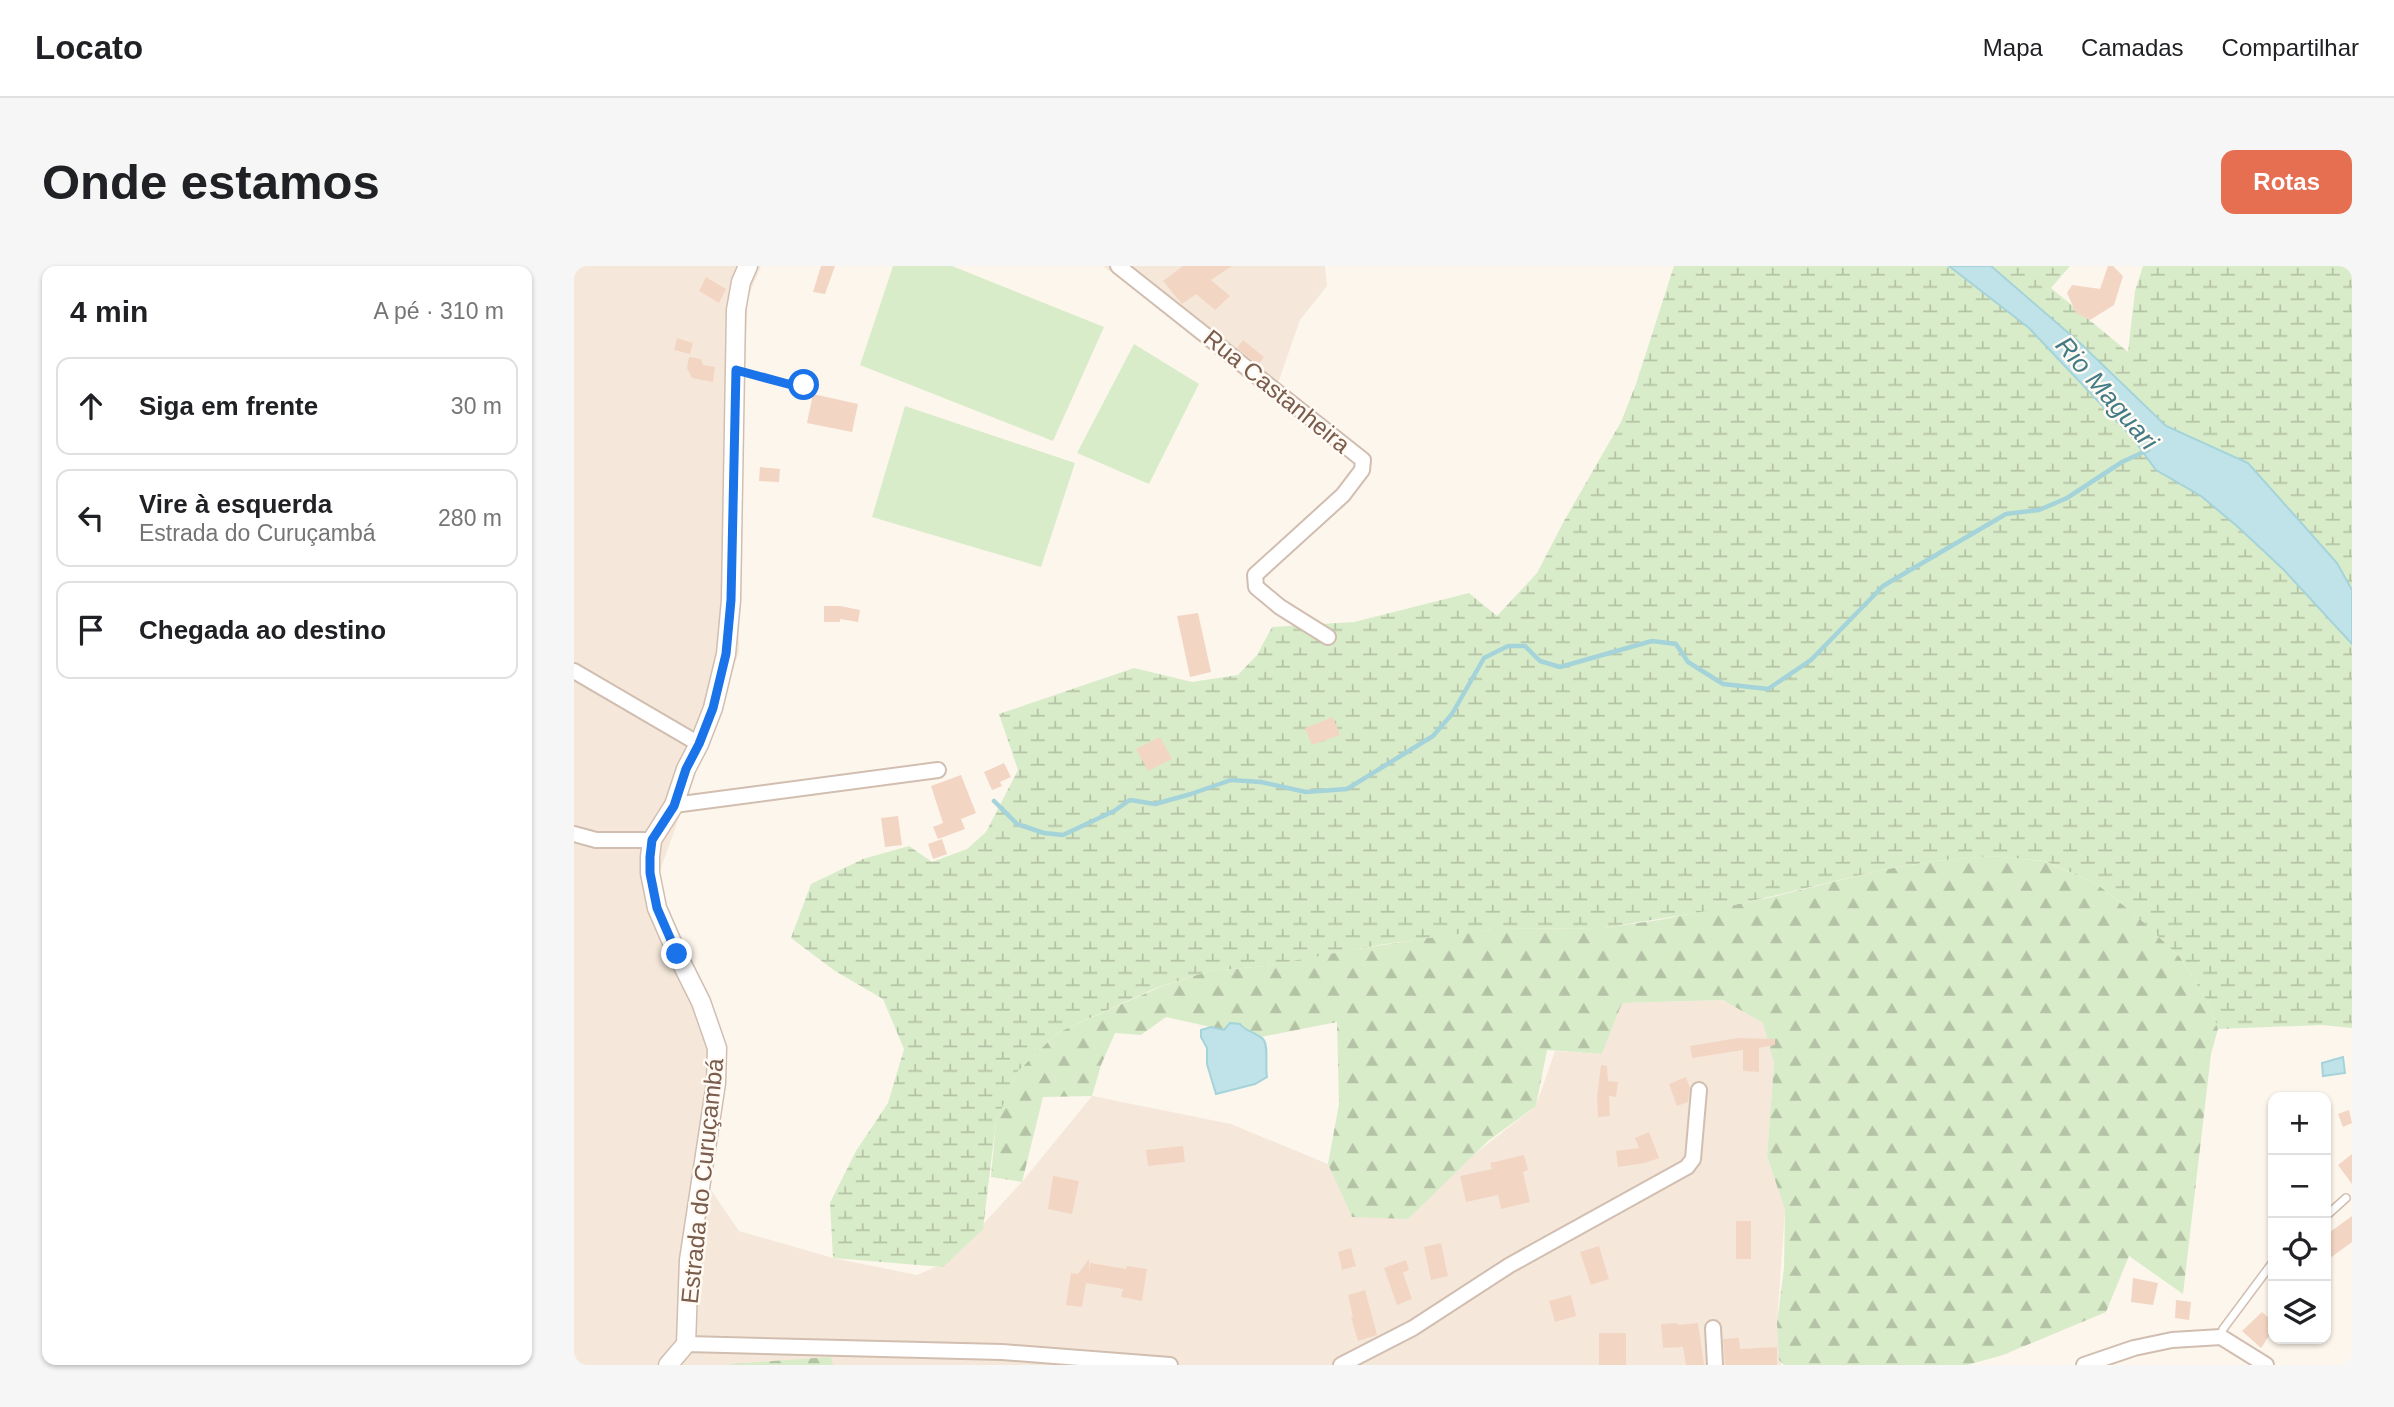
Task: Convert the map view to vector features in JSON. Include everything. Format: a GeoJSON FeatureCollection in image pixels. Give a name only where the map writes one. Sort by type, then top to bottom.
{"type":"FeatureCollection","features":[{"type":"Feature","properties":{"kind":"street"},"geometry":{"type":"LineString","coordinates":[[574,834],[596,840],[652,840],[674,806],[686,769],[713,708],[726,654],[731,600],[736,310],[741,282],[748,266]]}},
{"type":"Feature","properties":{"kind":"street","name":"Rua Castanheira"},"geometry":{"type":"LineString","coordinates":[[1128,269],[1363,460],[1362,470],[1343,495],[1255,575],[1256,587],[1280,607],[1328,637]]}},
{"type":"Feature","properties":{"kind":"street"},"geometry":{"type":"LineString","coordinates":[[574,671],[699,744]]}},
{"type":"Feature","properties":{"kind":"street"},"geometry":{"type":"LineString","coordinates":[[674,806],[938,770]]}},
{"type":"Feature","properties":{"kind":"street","name":"Estrada do Curuçambá"},"geometry":{"type":"LineString","coordinates":[[652,840],[650,873],[657,908],[701,1002],[717,1048],[716,1083],[689,1260],[687,1344]]}},
{"type":"Feature","properties":{"kind":"street"},"geometry":{"type":"LineString","coordinates":[[1341,1365],[1413,1328],[1510,1265],[1687,1167],[1693,1159],[1699,1090]]}},
{"type":"Feature","properties":{"kind":"street"},"geometry":{"type":"LineString","coordinates":[[1713,1328],[1715,1365]]}},
{"type":"Feature","properties":{"kind":"street"},"geometry":{"type":"LineString","coordinates":[[2084,1365],[2147,1345],[2172,1340],[2221,1337],[2266,1365]]}},
{"type":"Feature","properties":{"kind":"street"},"geometry":{"type":"LineString","coordinates":[[668,1365],[687,1344],[1002,1352],[1170,1365]]}},
{"type":"Feature","properties":{"kind":"lane"},"geometry":{"type":"LineString","coordinates":[[2331,1212],[2346,1198]]}},
{"type":"Feature","properties":{"kind":"lane"},"geometry":{"type":"LineString","coordinates":[[2221,1337],[2223,1329],[2268,1269]]}},
{"type":"Feature","properties":{"kind":"path"},"geometry":{"type":"LineString","coordinates":[[736,370],[788,384],[804,385]]}},
{"type":"Feature","properties":{"kind":"shaded area"},"geometry":{"type":"Polygon","coordinates":[[[574,266],[761,266],[748,297],[739,483],[739,652],[658,876],[667,941],[714,1036],[717,1109],[709,1187],[739,1231],[833,1258],[917,1275],[949,1261],[1022,1182],[1092,1096],[1231,1124],[1328,1164],[1352,1216],[1476,1153],[1536,1106],[1555,1051],[1602,1054],[1622,1003],[1723,1000],[1763,1023],[1774,1064],[1767,1156],[1785,1210],[1777,1323],[1781,1365],[574,1365],[574,266]]]}},
{"type":"Feature","properties":{"kind":"shaded area"},"geometry":{"type":"Polygon","coordinates":[[[1103,266],[1325,266],[1327,286],[1300,320],[1277,386],[1144,297],[1103,266]]]}},
{"type":"Feature","properties":{"kind":"green space"},"geometry":{"type":"Polygon","coordinates":[[[893,266],[952,266],[1104,327],[1053,441],[860,365],[893,266]]]}},
{"type":"Feature","properties":{"kind":"green space"},"geometry":{"type":"Polygon","coordinates":[[[1674,266],[1949,266],[2029,328],[2131,437],[2156,470],[2201,496],[2238,527],[2284,570],[2352,644],[2352,1028],[2322,1025],[2218,1029],[2210,1006],[2180,957],[2139,918],[2097,884],[2045,861],[1990,856],[1881,870],[1718,909],[1604,928],[1495,929],[1385,944],[1265,966],[1209,971],[1156,988],[1057,1033],[1018,1071],[996,1121],[983,1229],[943,1267],[833,1258],[830,1203],[856,1151],[888,1103],[904,1049],[883,999],[835,971],[791,938],[811,884],[863,859],[909,846],[932,862],[967,849],[986,832],[1018,770],[999,714],[1134,668],[1192,682],[1238,675],[1257,655],[1272,627],[1354,622],[1469,593],[1497,616],[1537,573],[1621,422],[1674,266]]]}},
{"type":"Feature","properties":{"kind":"green space"},"geometry":{"type":"Polygon","coordinates":[[[1991,266],[2070,266],[2051,288],[2128,352],[2135,291],[2143,266],[2352,266],[2352,590],[2337,563],[2248,464],[2166,426],[2080,343],[1991,266]]]}},
{"type":"Feature","properties":{"kind":"green space"},"geometry":{"type":"Polygon","coordinates":[[[1134,344],[1199,384],[1149,484],[1077,453],[1134,344]]]}},
{"type":"Feature","properties":{"kind":"green space"},"geometry":{"type":"Polygon","coordinates":[[[905,406],[1075,463],[1041,567],[872,517],[905,406]]]}},
{"type":"Feature","properties":{"kind":"green space"},"geometry":{"type":"Polygon","coordinates":[[[1990,856],[2044,861],[2097,884],[2139,918],[2180,957],[2210,1006],[2218,1029],[2211,1054],[2183,1294],[2129,1256],[2106,1312],[2003,1355],[1967,1365],[1784,1365],[1779,1360],[1777,1323],[1784,1268],[1785,1210],[1767,1156],[1774,1064],[1763,1023],[1723,1000],[1622,1003],[1602,1054],[1547,1050],[1536,1106],[1488,1141],[1408,1219],[1352,1217],[1328,1164],[1339,1104],[1337,1022],[1261,1037],[1245,1031],[1224,1030],[1166,1017],[1141,1035],[1115,1033],[1101,1065],[1092,1096],[1043,1097],[1022,1182],[991,1177],[996,1120],[1018,1071],[1057,1033],[1160,987],[1209,971],[1265,966],[1332,953],[1495,929],[1604,928],[1659,920],[1772,897],[1881,870],[1990,856]]]}},
{"type":"Feature","properties":{"kind":"green space"},"geometry":{"type":"Polygon","coordinates":[[[831,1357],[833,1365],[730,1365],[731,1364],[831,1357]]]}},
{"type":"Feature","properties":{"kind":"water","name":"Rio Maguari"},"geometry":{"type":"Polygon","coordinates":[[[1949,266],[1991,266],[2080,343],[2166,426],[2248,463],[2337,563],[2352,590],[2352,644],[2284,570],[2238,527],[2201,496],[2156,470],[2131,436],[2029,328],[1949,266]]]}},
{"type":"Feature","properties":{"kind":"water"},"geometry":{"type":"Polygon","coordinates":[[[1230,1023],[1240,1024],[1263,1039],[1266,1046],[1267,1077],[1255,1084],[1216,1094],[1201,1030],[1211,1027],[1224,1030],[1230,1023]]]}},
{"type":"Feature","properties":{"kind":"water"},"geometry":{"type":"Polygon","coordinates":[[[2343,1057],[2345,1073],[2323,1076],[2322,1063],[2343,1057]]]}},
{"type":"Feature","properties":{"kind":"building"},"geometry":{"type":"Polygon","coordinates":[[[821,266],[835,266],[825,294],[813,292],[821,266]]]}},
{"type":"Feature","properties":{"kind":"building"},"geometry":{"type":"Polygon","coordinates":[[[1183,266],[1232,266],[1211,280],[1230,296],[1215,310],[1196,294],[1182,304],[1163,281],[1183,266]]]}},
{"type":"Feature","properties":{"kind":"building"},"geometry":{"type":"Polygon","coordinates":[[[2108,266],[2113,266],[2123,276],[2114,305],[2090,320],[2076,313],[2067,293],[2072,285],[2100,289],[2108,266]]]}},
{"type":"Feature","properties":{"kind":"building"},"geometry":{"type":"Polygon","coordinates":[[[706,277],[726,289],[719,303],[699,291],[706,277]]]}},
{"type":"Feature","properties":{"kind":"building"},"geometry":{"type":"Polygon","coordinates":[[[677,338],[693,343],[690,354],[674,350],[677,338]]]}},
{"type":"Feature","properties":{"kind":"building"},"geometry":{"type":"Polygon","coordinates":[[[1243,340],[1264,357],[1258,365],[1237,348],[1243,340]]]}},
{"type":"Feature","properties":{"kind":"building"},"geometry":{"type":"Polygon","coordinates":[[[689,357],[701,359],[703,365],[715,367],[713,382],[692,378],[687,368],[689,357]]]}},
{"type":"Feature","properties":{"kind":"building"},"geometry":{"type":"Polygon","coordinates":[[[813,394],[858,404],[852,432],[807,423],[813,394]]]}},
{"type":"Feature","properties":{"kind":"building"},"geometry":{"type":"Polygon","coordinates":[[[760,467],[780,469],[779,482],[759,481],[760,467]]]}},
{"type":"Feature","properties":{"kind":"building"},"geometry":{"type":"Polygon","coordinates":[[[824,606],[860,610],[858,622],[840,619],[840,622],[824,622],[824,606]]]}},
{"type":"Feature","properties":{"kind":"building"},"geometry":{"type":"Polygon","coordinates":[[[1198,613],[1211,672],[1190,677],[1177,616],[1198,613]]]}},
{"type":"Feature","properties":{"kind":"building"},"geometry":{"type":"Polygon","coordinates":[[[1333,717],[1340,735],[1312,745],[1305,728],[1333,717]]]}},
{"type":"Feature","properties":{"kind":"building"},"geometry":{"type":"Polygon","coordinates":[[[1160,737],[1172,759],[1148,771],[1136,749],[1160,737]]]}},
{"type":"Feature","properties":{"kind":"building"},"geometry":{"type":"Polygon","coordinates":[[[1004,763],[1011,777],[1000,782],[1002,786],[992,790],[984,772],[1004,763]]]}},
{"type":"Feature","properties":{"kind":"building"},"geometry":{"type":"Polygon","coordinates":[[[961,775],[976,813],[961,819],[965,829],[938,839],[933,827],[943,823],[931,786],[961,775]]]}},
{"type":"Feature","properties":{"kind":"building"},"geometry":{"type":"Polygon","coordinates":[[[898,816],[902,845],[885,847],[881,818],[898,816]]]}},
{"type":"Feature","properties":{"kind":"building"},"geometry":{"type":"Polygon","coordinates":[[[942,839],[947,854],[933,859],[928,844],[942,839]]]}},
{"type":"Feature","properties":{"kind":"building"},"geometry":{"type":"Polygon","coordinates":[[[1738,1038],[1775,1039],[1775,1045],[1759,1048],[1759,1072],[1743,1071],[1743,1050],[1692,1058],[1690,1046],[1738,1038]]]}},
{"type":"Feature","properties":{"kind":"building"},"geometry":{"type":"Polygon","coordinates":[[[1601,1065],[1607,1066],[1608,1081],[1618,1082],[1616,1097],[1609,1096],[1610,1116],[1598,1117],[1597,1097],[1601,1065]]]}},
{"type":"Feature","properties":{"kind":"building"},"geometry":{"type":"Polygon","coordinates":[[[1686,1077],[1690,1088],[1688,1102],[1677,1106],[1669,1084],[1686,1077]]]}},
{"type":"Feature","properties":{"kind":"building"},"geometry":{"type":"Polygon","coordinates":[[[2349,1110],[2352,1123],[2343,1127],[2338,1114],[2349,1110]]]}},
{"type":"Feature","properties":{"kind":"building"},"geometry":{"type":"Polygon","coordinates":[[[1649,1132],[1659,1158],[1618,1167],[1616,1151],[1639,1148],[1635,1138],[1649,1132]]]}},
{"type":"Feature","properties":{"kind":"building"},"geometry":{"type":"Polygon","coordinates":[[[1183,1146],[1185,1162],[1148,1166],[1146,1150],[1183,1146]]]}},
{"type":"Feature","properties":{"kind":"building"},"geometry":{"type":"Polygon","coordinates":[[[2352,1154],[2352,1184],[2338,1165],[2352,1154]]]}},
{"type":"Feature","properties":{"kind":"building"},"geometry":{"type":"Polygon","coordinates":[[[1524,1155],[1528,1170],[1523,1172],[1530,1202],[1501,1209],[1498,1195],[1466,1202],[1460,1176],[1492,1169],[1490,1163],[1524,1155]]]}},
{"type":"Feature","properties":{"kind":"building"},"geometry":{"type":"Polygon","coordinates":[[[1053,1176],[1079,1181],[1072,1214],[1048,1209],[1053,1176]]]}},
{"type":"Feature","properties":{"kind":"building"},"geometry":{"type":"Polygon","coordinates":[[[2352,1216],[2352,1242],[2331,1257],[2331,1231],[2352,1216]]]}},
{"type":"Feature","properties":{"kind":"building"},"geometry":{"type":"Polygon","coordinates":[[[1736,1221],[1751,1221],[1751,1259],[1736,1259],[1736,1221]]]}},
{"type":"Feature","properties":{"kind":"building"},"geometry":{"type":"Polygon","coordinates":[[[1441,1243],[1448,1276],[1431,1280],[1424,1247],[1441,1243]]]}},
{"type":"Feature","properties":{"kind":"building"},"geometry":{"type":"Polygon","coordinates":[[[1599,1246],[1609,1279],[1591,1285],[1580,1252],[1599,1246]]]}},
{"type":"Feature","properties":{"kind":"building"},"geometry":{"type":"Polygon","coordinates":[[[1351,1248],[1356,1266],[1342,1270],[1338,1252],[1351,1248]]]}},
{"type":"Feature","properties":{"kind":"building"},"geometry":{"type":"Polygon","coordinates":[[[1089,1259],[1089,1272],[1090,1263],[1126,1269],[1127,1266],[1147,1269],[1142,1301],[1121,1297],[1123,1289],[1086,1283],[1082,1307],[1066,1305],[1071,1273],[1078,1274],[1089,1259]]]}},
{"type":"Feature","properties":{"kind":"building"},"geometry":{"type":"Polygon","coordinates":[[[1406,1260],[1409,1270],[1403,1273],[1412,1299],[1397,1305],[1384,1268],[1406,1260]]]}},
{"type":"Feature","properties":{"kind":"building"},"geometry":{"type":"Polygon","coordinates":[[[2133,1278],[2158,1283],[2153,1305],[2131,1302],[2133,1278]]]}},
{"type":"Feature","properties":{"kind":"building"},"geometry":{"type":"Polygon","coordinates":[[[1365,1290],[1377,1335],[1358,1341],[1348,1295],[1365,1290]]]}},
{"type":"Feature","properties":{"kind":"building"},"geometry":{"type":"Polygon","coordinates":[[[1571,1295],[1576,1316],[1555,1322],[1549,1301],[1571,1295]]]}},
{"type":"Feature","properties":{"kind":"building"},"geometry":{"type":"Polygon","coordinates":[[[2176,1300],[2191,1302],[2189,1320],[2175,1318],[2176,1300]]]}},
{"type":"Feature","properties":{"kind":"building"},"geometry":{"type":"Polygon","coordinates":[[[2262,1312],[2268,1317],[2268,1338],[2261,1348],[2242,1331],[2262,1312]]]}},
{"type":"Feature","properties":{"kind":"building"},"geometry":{"type":"Polygon","coordinates":[[[1698,1323],[1704,1365],[1686,1365],[1683,1347],[1663,1348],[1661,1324],[1698,1323]]]}},
{"type":"Feature","properties":{"kind":"building"},"geometry":{"type":"Polygon","coordinates":[[[1599,1333],[1626,1333],[1626,1365],[1599,1365],[1599,1333]]]}},
{"type":"Feature","properties":{"kind":"building"},"geometry":{"type":"Polygon","coordinates":[[[1739,1338],[1740,1349],[1777,1347],[1777,1365],[1725,1365],[1723,1339],[1739,1338]]]}},
{"type":"Feature","properties":{"kind":"waterway","name":"Rio Maguari"},"geometry":{"type":"LineString","coordinates":[[994,801],[1017,824],[1044,833],[1063,835],[1114,811],[1130,800],[1155,804],[1231,780],[1261,782],[1306,792],[1347,789],[1433,736],[1452,714],[1484,658],[1508,646],[1525,646],[1540,661],[1560,667],[1652,641],[1676,644],[1688,662],[1723,684],[1768,689],[1811,660],[1883,586],[2006,514],[2039,510],[2067,498],[2122,462],[2148,450]]}},
{"type":"Feature","properties":{"kind":"route"},"geometry":{"type":"LineString","coordinates":[[677,954],[657,908],[650,873],[650,857],[652,840],[674,806],[686,769],[713,708],[726,654],[731,600],[736,370],[788,384],[804,385]]}}]}
